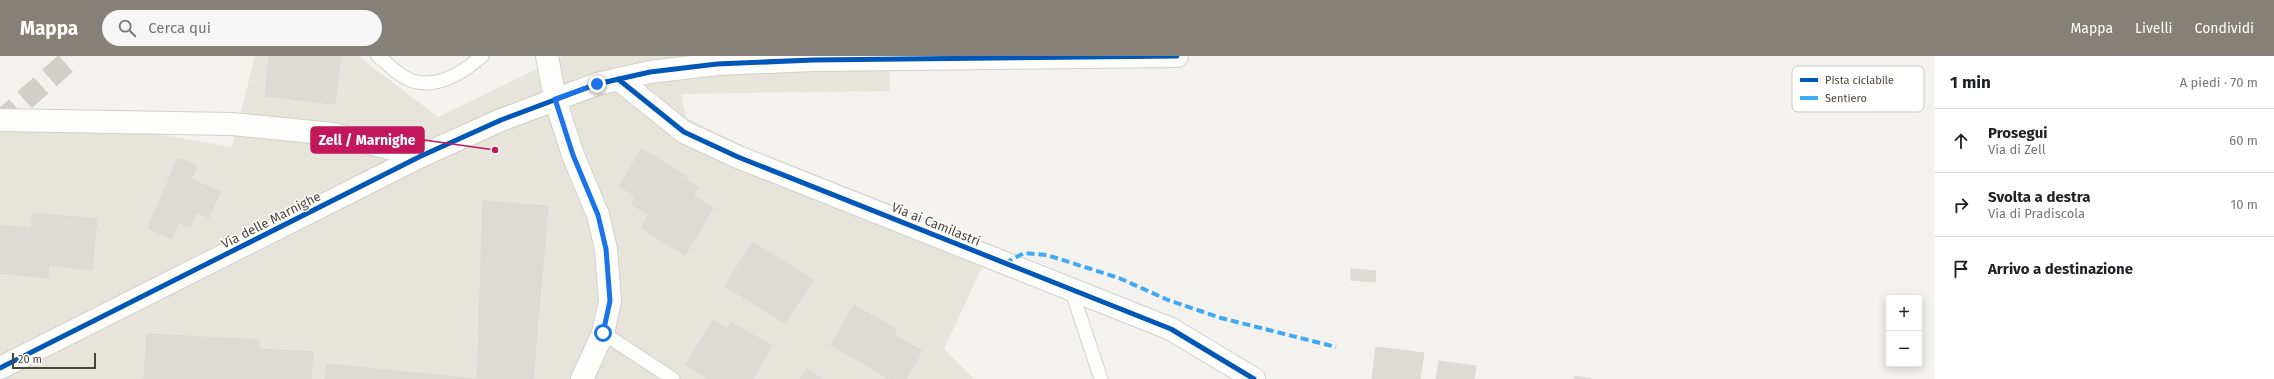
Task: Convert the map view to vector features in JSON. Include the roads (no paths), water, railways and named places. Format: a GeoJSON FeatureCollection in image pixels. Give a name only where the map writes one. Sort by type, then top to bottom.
{"type":"FeatureCollection","features":[{"type":"Feature","properties":{"kind":"street"},"geometry":{"type":"LineString","coordinates":[[547,56],[555,99],[573,155],[598,215],[606,249],[610,301],[603,333],[582,379]]}},
{"type":"Feature","properties":{"kind":"street","name":"Via delle Marnighe"},"geometry":{"type":"LineString","coordinates":[[0,368],[421,156],[501,120],[555,99],[618,79],[717,64],[749,62],[1176,56]]}},
{"type":"Feature","properties":{"kind":"street","name":"Via ai Camilastri"},"geometry":{"type":"LineString","coordinates":[[618,79],[684,132],[738,157],[1171,329],[1254,379]]}},
{"type":"Feature","properties":{"kind":"street"},"geometry":{"type":"LineString","coordinates":[[0,120],[232,124],[333,134],[421,156]]}},
{"type":"Feature","properties":{"kind":"lane"},"geometry":{"type":"LineString","coordinates":[[378,56],[397,71],[416,82],[435,82],[457,75],[482,56]]}},
{"type":"Feature","properties":{"kind":"lane"},"geometry":{"type":"LineString","coordinates":[[1071,289],[1101,379]]}},
{"type":"Feature","properties":{"kind":"lane"},"geometry":{"type":"LineString","coordinates":[[603,333],[673,379]]}},
{"type":"Feature","properties":{"kind":"tunnel"},"geometry":{"type":"LineString","coordinates":[[0,122],[74,56]]}},
{"type":"Feature","properties":{"kind":"place","name":"Zell / Marnighe"},"geometry":{"type":"Point","coordinates":[495,150]}}]}
